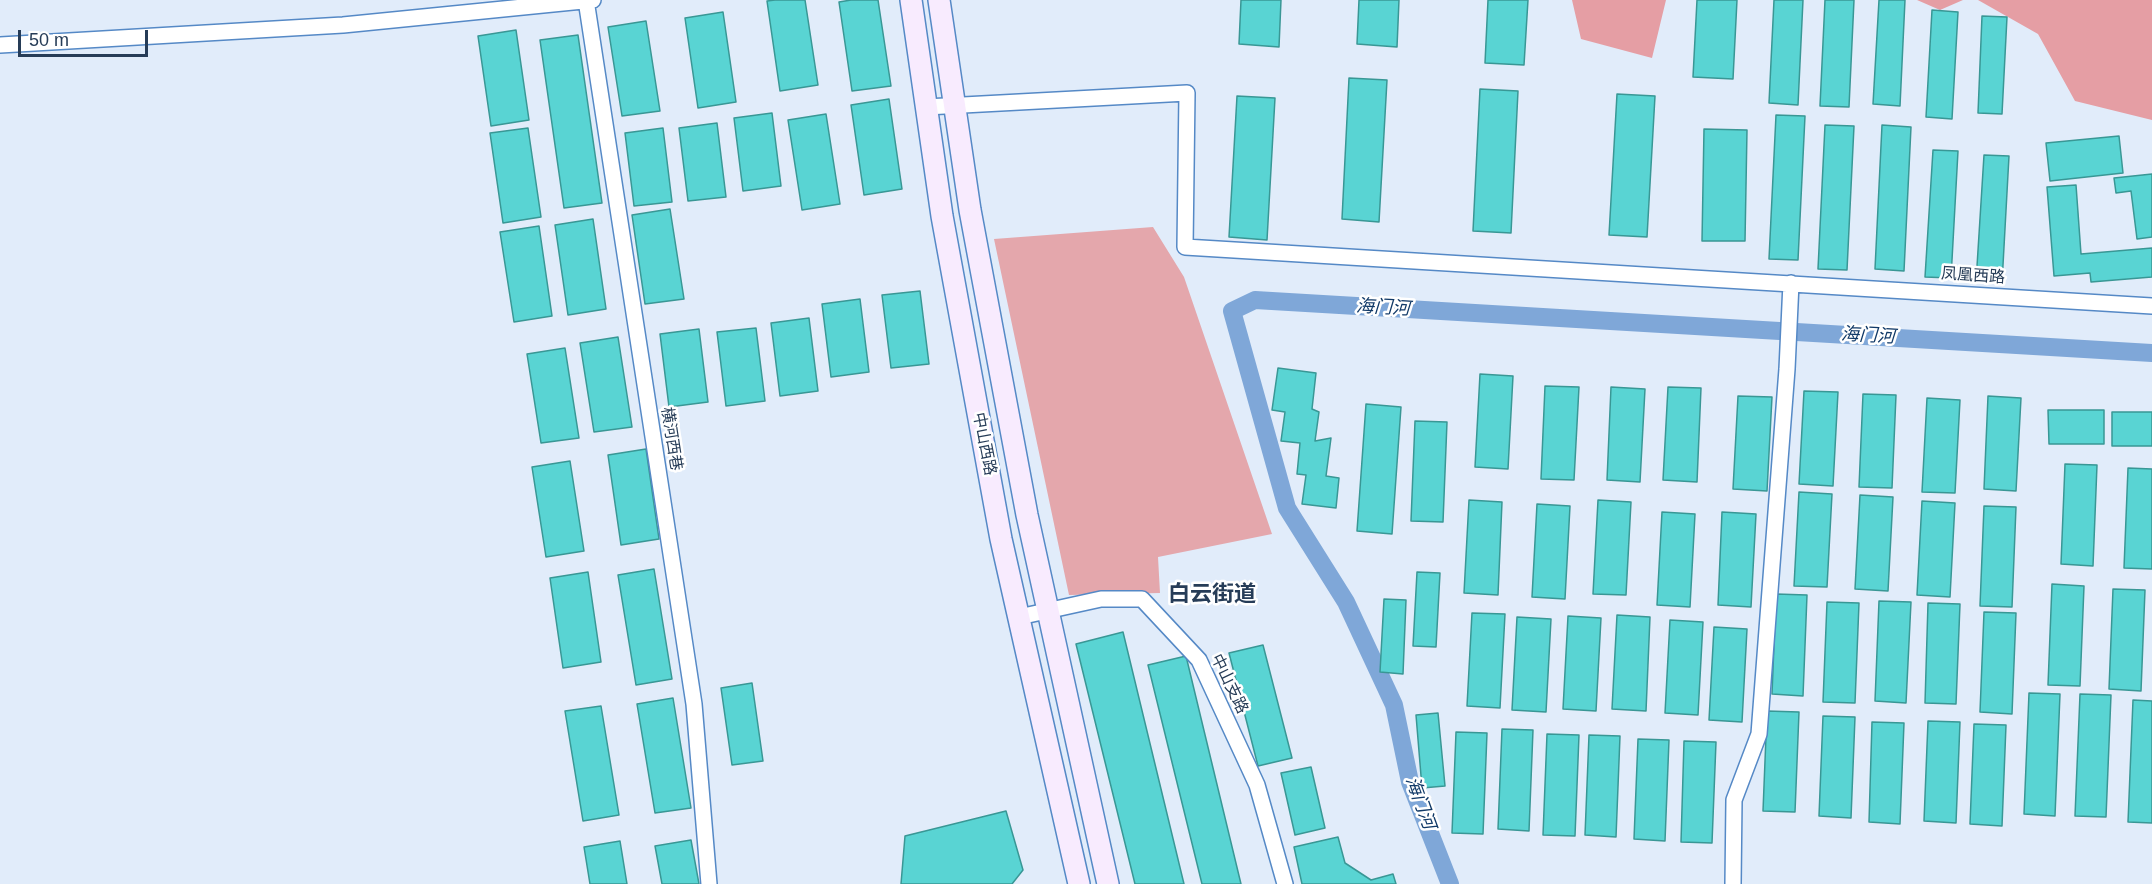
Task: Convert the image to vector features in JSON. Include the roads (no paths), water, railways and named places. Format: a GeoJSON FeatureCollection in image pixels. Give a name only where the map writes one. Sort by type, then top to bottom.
{"type":"FeatureCollection","features":[{"type":"Feature","properties":{"kind":"main road","name":"中山西路"},"geometry":{"type":"LineString","coordinates":[[911,0],[944,228],[999,527],[1079,884]]}},
{"type":"Feature","properties":{"kind":"main road","name":"中山西路"},"geometry":{"type":"LineString","coordinates":[[939,0],[972,221],[1027,515],[1108,884]]}},
{"type":"Feature","properties":{"kind":"street","name":"横河西巷"},"geometry":{"type":"LineString","coordinates":[[586,0],[694,704],[709,884]]}},
{"type":"Feature","properties":{"kind":"street"},"geometry":{"type":"LineString","coordinates":[[0,45],[343,25],[593,0]]}},
{"type":"Feature","properties":{"kind":"street","name":"凤凰西路"},"geometry":{"type":"LineString","coordinates":[[955,106],[1187,93],[1185,247],[1791,288],[2152,306]]}},
{"type":"Feature","properties":{"kind":"street"},"geometry":{"type":"LineString","coordinates":[[926,107],[955,106]]}},
{"type":"Feature","properties":{"kind":"street"},"geometry":{"type":"LineString","coordinates":[[1733,884],[1734,800],[1759,734],[1787,369],[1791,288]]}},
{"type":"Feature","properties":{"kind":"street","name":"中山支路"},"geometry":{"type":"LineString","coordinates":[[1019,616],[1101,599],[1142,599],[1199,660],[1257,785],[1285,884]]}},
{"type":"Feature","properties":{"kind":"waterway","name":"海门河"},"geometry":{"type":"LineString","coordinates":[[1450,884],[1410,782],[1394,705],[1346,602],[1287,508],[1232,311],[1255,300],[2152,353]]}},
{"type":"Feature","properties":{"kind":"district","name":"白云街道"},"geometry":{"type":"Point","coordinates":[1212,595]}}]}
